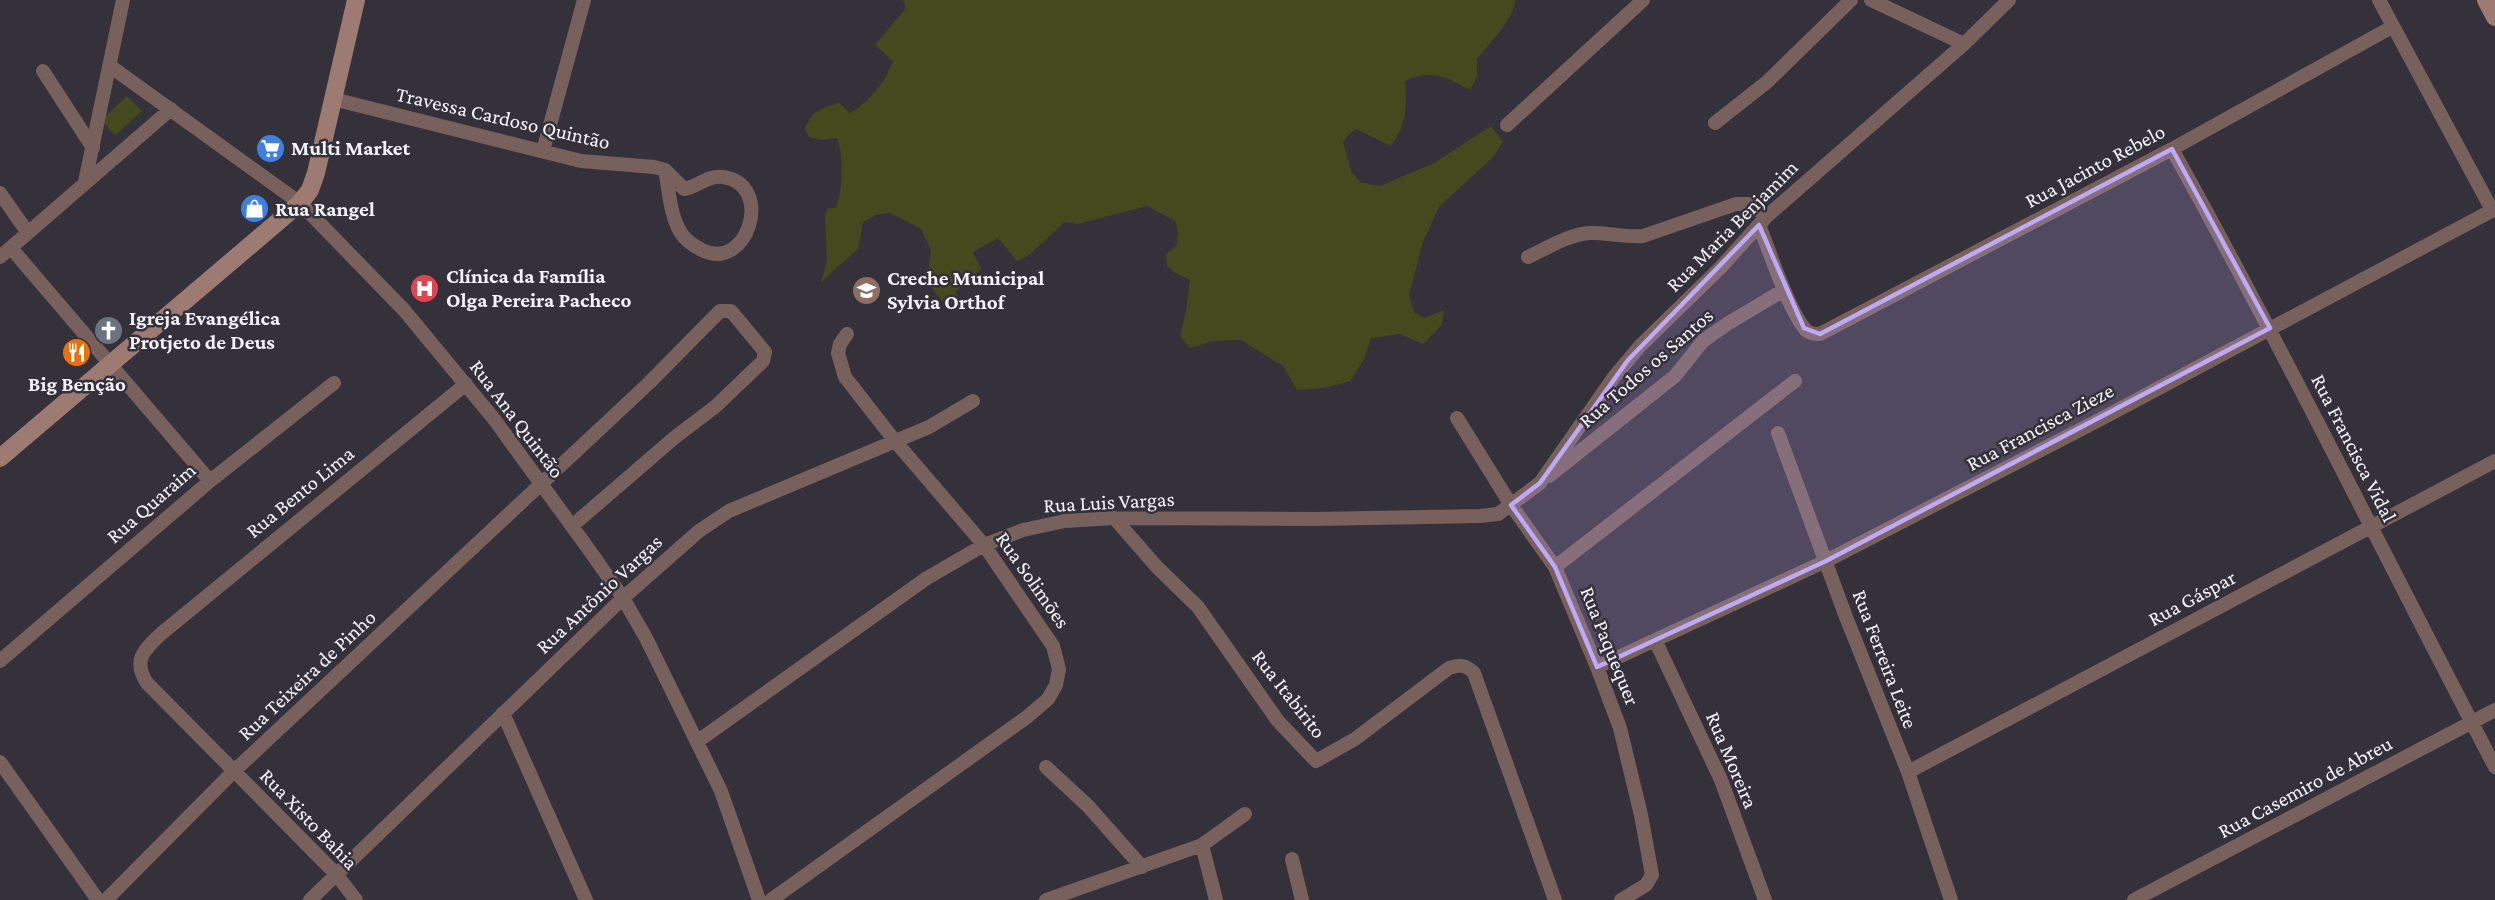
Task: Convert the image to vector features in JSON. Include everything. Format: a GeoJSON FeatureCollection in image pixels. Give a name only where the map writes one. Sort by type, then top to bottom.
{"type":"FeatureCollection","features":[{"type":"Feature","properties":{"kind":"street"},"geometry":{"type":"LineString","coordinates":[[85,182],[123,0]]}},
{"type":"Feature","properties":{"kind":"street"},"geometry":{"type":"LineString","coordinates":[[0,458],[300,203],[310,190],[316,173],[356,0]]}},
{"type":"Feature","properties":{"kind":"street"},"geometry":{"type":"LineString","coordinates":[[543,151],[584,0]]}},
{"type":"Feature","properties":{"kind":"street"},"geometry":{"type":"LineString","coordinates":[[1507,125],[1643,0]]}},
{"type":"Feature","properties":{"kind":"street"},"geometry":{"type":"LineString","coordinates":[[1715,123],[1767,82],[1851,0]]}},
{"type":"Feature","properties":{"kind":"street"},"geometry":{"type":"LineString","coordinates":[[1871,0],[1964,44]]}},
{"type":"Feature","properties":{"kind":"street","name":"Rua Maria Benjamim"},"geometry":{"type":"LineString","coordinates":[[1511,505],[1540,483],[1628,360],[1721,267],[1762,221],[1964,44],[2009,0]]}},
{"type":"Feature","properties":{"kind":"street"},"geometry":{"type":"LineString","coordinates":[[2379,0],[2494,210]]}},
{"type":"Feature","properties":{"kind":"street"},"geometry":{"type":"LineString","coordinates":[[2486,0],[2495,17]]}},
{"type":"Feature","properties":{"kind":"street","name":"Rua Jacinto Rebelo"},"geometry":{"type":"LineString","coordinates":[[1784,291],[1804,328],[1814,334],[1826,332],[2172,149],[2392,27]]}},
{"type":"Feature","properties":{"kind":"street","name":"Rua Ana Quintão"},"geometry":{"type":"LineString","coordinates":[[110,66],[300,203],[404,310],[466,384],[623,598],[721,790],[759,900]]}},
{"type":"Feature","properties":{"kind":"street"},"geometry":{"type":"LineString","coordinates":[[43,72],[93,148]]}},
{"type":"Feature","properties":{"kind":"street","name":"Travessa Cardoso Quintão"},"geometry":{"type":"LineString","coordinates":[[333,99],[581,161],[626,166],[640,165],[665,171],[684,189],[692,188],[710,178],[723,177],[735,181],[748,194],[752,218],[747,232],[736,247],[723,252],[707,253],[692,246],[676,224],[665,171]]}},
{"type":"Feature","properties":{"kind":"street"},"geometry":{"type":"LineString","coordinates":[[171,109],[5,253],[111,363],[210,481]]}},
{"type":"Feature","properties":{"kind":"street","name":"Rua Francisca Vidal"},"geometry":{"type":"LineString","coordinates":[[2172,149],[2270,328],[2370,528],[2495,767]]}},
{"type":"Feature","properties":{"kind":"street"},"geometry":{"type":"LineString","coordinates":[[0,194],[28,233]]}},
{"type":"Feature","properties":{"kind":"street"},"geometry":{"type":"LineString","coordinates":[[1528,257],[1578,235],[1590,233],[1642,236],[1736,204],[1752,204],[1762,221],[1784,291]]}},
{"type":"Feature","properties":{"kind":"street","name":"Rua Francisca Zieze"},"geometry":{"type":"LineString","coordinates":[[1598,667],[1826,561],[2097,422],[2494,210]]}},
{"type":"Feature","properties":{"kind":"street","name":"Rua Todos os Santos"},"geometry":{"type":"LineString","coordinates":[[1540,483],[1675,376],[1703,341],[1714,332],[1784,291]]}},
{"type":"Feature","properties":{"kind":"street","name":"Rua Teixeira de Pinho"},"geometry":{"type":"LineString","coordinates":[[106,900],[233,772],[650,383],[720,311],[731,311],[765,352],[763,360],[716,406],[674,438],[572,526]]}},
{"type":"Feature","properties":{"kind":"street","name":"Rua Solimões"},"geometry":{"type":"LineString","coordinates":[[771,900],[1027,717],[1048,699],[1056,685],[1059,669],[1053,646],[984,545],[895,441],[845,377],[838,353],[840,344],[847,334]]}},
{"type":"Feature","properties":{"kind":"street"},"geometry":{"type":"LineString","coordinates":[[1555,567],[1795,381]]}},
{"type":"Feature","properties":{"kind":"street","name":"Rua Quaraim"},"geometry":{"type":"LineString","coordinates":[[0,661],[210,481],[334,383]]}},
{"type":"Feature","properties":{"kind":"street","name":"Rua Bento Lima"},"geometry":{"type":"LineString","coordinates":[[162,633],[466,384]]}},
{"type":"Feature","properties":{"kind":"street","name":"Rua Antônio Vargas"},"geometry":{"type":"LineString","coordinates":[[310,900],[623,598],[699,531],[729,511],[929,427],[973,401]]}},
{"type":"Feature","properties":{"kind":"street","name":"Rua Paquequer"},"geometry":{"type":"LineString","coordinates":[[1457,418],[1511,505],[1555,567],[1598,667],[1625,748],[1651,864],[1652,875],[1646,885],[1621,900]]}},
{"type":"Feature","properties":{"kind":"street","name":"Rua Ferreira Leite"},"geometry":{"type":"LineString","coordinates":[[1778,433],[1908,772],[1951,900]]}},
{"type":"Feature","properties":{"kind":"street","name":"Rua Gáspar"},"geometry":{"type":"LineString","coordinates":[[1908,772],[2495,461]]}},
{"type":"Feature","properties":{"kind":"street","name":"Rua Luis Vargas"},"geometry":{"type":"LineString","coordinates":[[698,741],[927,578],[984,545],[1023,530],[1065,521],[1114,518],[1315,519],[1480,516],[1498,514],[1511,505]]}},
{"type":"Feature","properties":{"kind":"street","name":"Rua Itabirito"},"geometry":{"type":"LineString","coordinates":[[1114,518],[1157,567],[1198,607],[1278,721],[1316,761],[1355,739],[1449,668],[1463,665],[1474,673],[1555,900]]}},
{"type":"Feature","properties":{"kind":"street","name":"Rua Xisto Bahia"},"geometry":{"type":"LineString","coordinates":[[162,633],[142,655],[140,672],[147,683],[336,874],[356,900]]}},
{"type":"Feature","properties":{"kind":"street","name":"Rua Moreira"},"geometry":{"type":"LineString","coordinates":[[1655,640],[1721,780],[1765,900]]}},
{"type":"Feature","properties":{"kind":"street","name":"Rua Casemiro de Abreu"},"geometry":{"type":"LineString","coordinates":[[2134,900],[2495,710]]}},
{"type":"Feature","properties":{"kind":"street"},"geometry":{"type":"LineString","coordinates":[[503,713],[586,900]]}},
{"type":"Feature","properties":{"kind":"street"},"geometry":{"type":"LineString","coordinates":[[0,762],[98,900]]}},
{"type":"Feature","properties":{"kind":"street"},"geometry":{"type":"LineString","coordinates":[[1046,767],[1088,806],[1142,867]]}},
{"type":"Feature","properties":{"kind":"street"},"geometry":{"type":"LineString","coordinates":[[1046,900],[1203,846],[1245,814]]}},
{"type":"Feature","properties":{"kind":"street"},"geometry":{"type":"LineString","coordinates":[[1203,846],[1216,900]]}},
{"type":"Feature","properties":{"kind":"street"},"geometry":{"type":"LineString","coordinates":[[1292,859],[1302,900]]}},
{"type":"Feature","properties":{"kind":"highlighted area"},"geometry":{"type":"Polygon","coordinates":[[[2172,149],[2270,328],[1826,561],[1597,667],[1555,567],[1511,505],[1540,483],[1628,360],[1759,225],[1804,328],[1820,334],[2172,149]]]}},
{"type":"Feature","properties":{"kind":"green space"},"geometry":{"type":"Polygon","coordinates":[[[903,0],[1515,0],[1506,23],[1477,59],[1477,77],[1470,90],[1438,76],[1414,77],[1405,81],[1405,115],[1391,146],[1356,129],[1343,142],[1351,171],[1360,182],[1380,186],[1434,163],[1491,126],[1503,142],[1492,158],[1439,207],[1423,242],[1409,295],[1414,312],[1424,318],[1444,310],[1442,325],[1423,344],[1400,334],[1371,338],[1363,361],[1350,381],[1324,388],[1297,390],[1283,366],[1241,340],[1215,341],[1190,348],[1180,336],[1190,280],[1167,266],[1166,254],[1177,245],[1178,232],[1175,221],[1147,206],[1078,224],[1065,222],[1029,255],[1017,261],[998,238],[973,252],[981,269],[955,292],[959,300],[947,307],[927,282],[931,250],[921,229],[890,213],[876,215],[863,222],[858,249],[821,282],[827,261],[825,215],[828,208],[836,208],[842,173],[841,154],[837,138],[821,140],[809,137],[805,129],[810,118],[823,109],[839,103],[850,113],[876,91],[893,61],[875,45],[906,8],[903,0]]]}},
{"type":"Feature","properties":{"kind":"green space"},"geometry":{"type":"Polygon","coordinates":[[[127,96],[142,111],[115,135],[101,120],[127,96]]]}},
{"type":"Feature","properties":{"kind":"place","name":"Multi Market"},"geometry":{"type":"Point","coordinates":[270,148]}},
{"type":"Feature","properties":{"kind":"place","name":"Rua Rangel"},"geometry":{"type":"Point","coordinates":[254,209]}},
{"type":"Feature","properties":{"kind":"place","name":"Clínica da Família Olga Pereira Pacheco"},"geometry":{"type":"Point","coordinates":[425,288]}},
{"type":"Feature","properties":{"kind":"place","name":"Creche Municipal Sylvia Orthof"},"geometry":{"type":"Point","coordinates":[866,290]}},
{"type":"Feature","properties":{"kind":"place","name":"Igreja Evangélica Protjeto de Deus"},"geometry":{"type":"Point","coordinates":[108,330]}},
{"type":"Feature","properties":{"kind":"place","name":"Big Benção"},"geometry":{"type":"Point","coordinates":[77,353]}}]}
